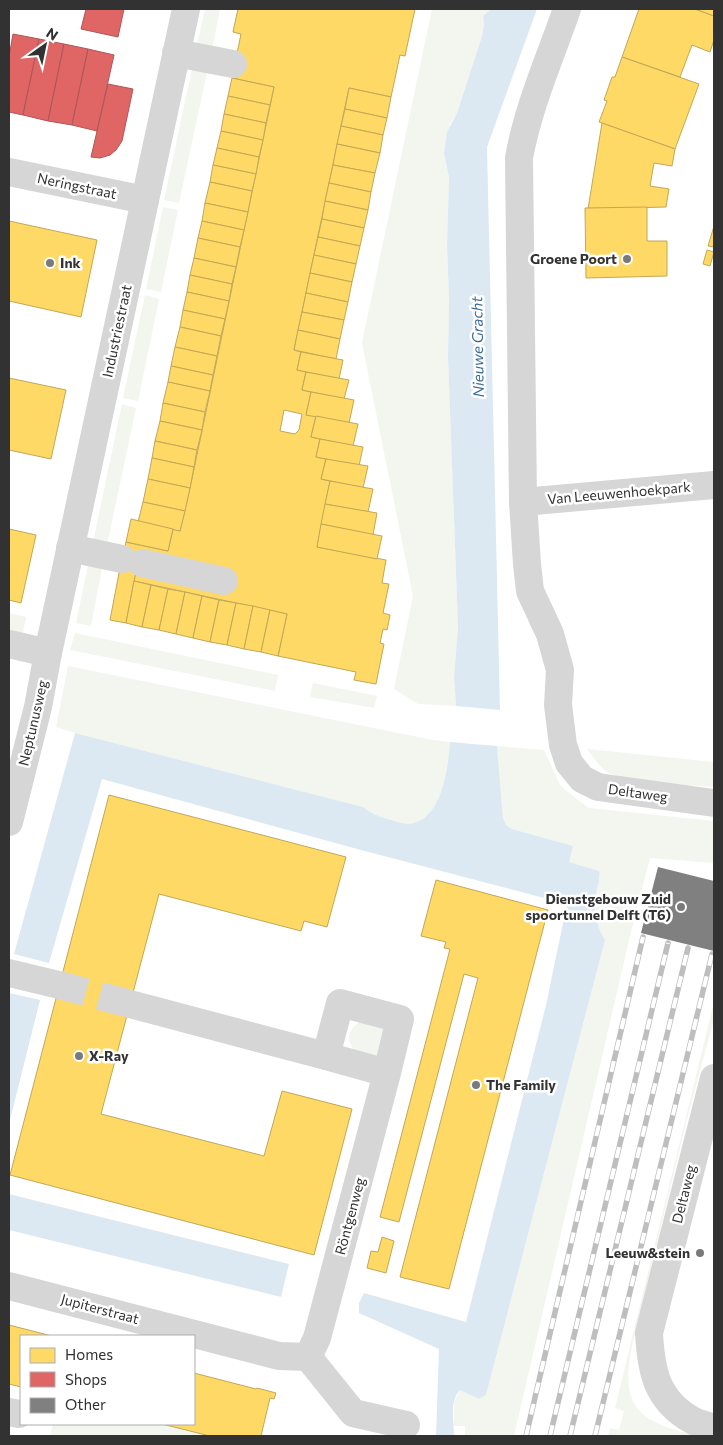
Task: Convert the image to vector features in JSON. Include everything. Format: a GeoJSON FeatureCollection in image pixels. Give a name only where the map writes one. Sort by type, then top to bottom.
{"type":"FeatureCollection","features":[{"type":"Feature","properties":{"kind":"street","name":"Industriestraat"},"geometry":{"type":"LineString","coordinates":[[48,653],[186,9]]}},
{"type":"Feature","properties":{"kind":"street"},"geometry":{"type":"LineString","coordinates":[[523,502],[519,158],[523,135],[531,110],[567,9]]}},
{"type":"Feature","properties":{"kind":"street"},"geometry":{"type":"LineString","coordinates":[[176,52],[233,64]]}},
{"type":"Feature","properties":{"kind":"street","name":"Neringstraat"},"geometry":{"type":"LineString","coordinates":[[9,172],[144,200]]}},
{"type":"Feature","properties":{"kind":"street","name":"Van Leeuwenhoekpark"},"geometry":{"type":"LineString","coordinates":[[523,502],[714,485]]}},
{"type":"Feature","properties":{"kind":"street","name":"Deltaweg"},"geometry":{"type":"LineString","coordinates":[[523,502],[530,591],[550,634],[560,670],[558,705],[563,746],[569,763],[582,779],[598,787],[714,803]]}},
{"type":"Feature","properties":{"kind":"street"},"geometry":{"type":"LineString","coordinates":[[70,548],[224,581]]}},
{"type":"Feature","properties":{"kind":"street"},"geometry":{"type":"LineString","coordinates":[[9,644],[48,653]]}},
{"type":"Feature","properties":{"kind":"street","name":"Neptunusweg"},"geometry":{"type":"LineString","coordinates":[[9,822],[38,707],[48,653]]}},
{"type":"Feature","properties":{"kind":"street"},"geometry":{"type":"LineString","coordinates":[[9,973],[59,985]]}},
{"type":"Feature","properties":{"kind":"street","name":"Röntgenweg"},"geometry":{"type":"LineString","coordinates":[[308,1357],[317,1338],[400,1019],[340,1003],[326,1056]]}},
{"type":"Feature","properties":{"kind":"street"},"geometry":{"type":"LineString","coordinates":[[130,1004],[387,1073]]}},
{"type":"Feature","properties":{"kind":"street","name":"Deltaweg"},"geometry":{"type":"LineString","coordinates":[[714,1078],[649,1333],[650,1362],[660,1389],[673,1406],[692,1420],[714,1428]]}},
{"type":"Feature","properties":{"kind":"street","name":"Jupiterstraat"},"geometry":{"type":"LineString","coordinates":[[9,1286],[279,1356],[308,1357]]}},
{"type":"Feature","properties":{"kind":"street"},"geometry":{"type":"LineString","coordinates":[[308,1357],[353,1413],[406,1425]]}},
{"type":"Feature","properties":{"kind":"shaded area"},"geometry":{"type":"Polygon","coordinates":[[[205,9],[220,9],[212,49],[197,45],[205,9]]]}},
{"type":"Feature","properties":{"kind":"shaded area"},"geometry":{"type":"Polygon","coordinates":[[[432,9],[491,9],[483,16],[482,36],[457,113],[450,124],[444,153],[449,178],[447,245],[449,299],[448,357],[458,627],[454,677],[456,706],[418,704],[394,689],[413,596],[362,343],[432,9]]]}},
{"type":"Feature","properties":{"kind":"shaded area"},"geometry":{"type":"Polygon","coordinates":[[[192,69],[207,72],[179,203],[164,200],[192,69]]]}},
{"type":"Feature","properties":{"kind":"shaded area"},"geometry":{"type":"Polygon","coordinates":[[[163,207],[178,210],[161,292],[146,289],[163,207]]]}},
{"type":"Feature","properties":{"kind":"shaded area"},"geometry":{"type":"Polygon","coordinates":[[[145,295],[159,299],[138,401],[123,398],[145,295]]]}},
{"type":"Feature","properties":{"kind":"shaded area"},"geometry":{"type":"Polygon","coordinates":[[[122,404],[136,408],[107,545],[93,542],[122,404]]]}},
{"type":"Feature","properties":{"kind":"shaded area"},"geometry":{"type":"Polygon","coordinates":[[[88,565],[102,568],[91,626],[76,623],[88,565]]]}},
{"type":"Feature","properties":{"kind":"shaded area"},"geometry":{"type":"Polygon","coordinates":[[[9,613],[26,617],[22,637],[9,634],[9,613]]]}},
{"type":"Feature","properties":{"kind":"shaded area"},"geometry":{"type":"Polygon","coordinates":[[[75,633],[278,675],[275,691],[70,650],[75,633]]]}},
{"type":"Feature","properties":{"kind":"shaded area"},"geometry":{"type":"Polygon","coordinates":[[[68,666],[450,742],[448,764],[438,800],[424,818],[414,823],[402,823],[370,812],[363,807],[56,727],[68,666]]]}},
{"type":"Feature","properties":{"kind":"shaded area"},"geometry":{"type":"Polygon","coordinates":[[[313,683],[377,696],[374,708],[310,697],[313,683]]]}},
{"type":"Feature","properties":{"kind":"shaded area"},"geometry":{"type":"Polygon","coordinates":[[[497,746],[544,750],[560,785],[589,808],[714,821],[714,863],[650,858],[630,936],[514,1436],[465,1436],[465,1426],[454,1426],[454,1402],[460,1390],[479,1399],[486,1395],[605,940],[597,924],[595,909],[600,876],[583,866],[568,862],[572,846],[512,829],[506,825],[503,818],[497,746]]]}},
{"type":"Feature","properties":{"kind":"shaded area"},"geometry":{"type":"Polygon","coordinates":[[[587,749],[714,762],[714,787],[659,782],[616,775],[604,770],[587,749]]]}},
{"type":"Feature","properties":{"kind":"shaded area"},"geometry":{"type":"Polygon","coordinates":[[[714,1002],[714,1019],[687,1119],[632,1346],[629,1368],[629,1385],[632,1399],[638,1409],[648,1418],[661,1425],[697,1436],[608,1436],[610,1428],[619,1430],[624,1411],[615,1408],[714,1002]]]}},
{"type":"Feature","properties":{"kind":"shaded area"},"geometry":{"type":"Polygon","coordinates":[[[364,1020],[382,1027],[386,1032],[378,1055],[369,1057],[361,1055],[351,1045],[349,1039],[350,1032],[355,1025],[364,1020]]]}},
{"type":"Feature","properties":{"kind":"shaded area"},"geometry":{"type":"Polygon","coordinates":[[[53,1425],[166,1425],[210,1436],[50,1436],[53,1425]]]}},
{"type":"Feature","properties":{"kind":"water","name":"Nieuwe Gracht"},"geometry":{"type":"Polygon","coordinates":[[[491,9],[537,9],[487,147],[500,710],[456,706],[454,677],[458,627],[448,357],[449,299],[447,245],[449,178],[444,153],[447,132],[457,113],[482,36],[483,16],[491,9]]]}},
{"type":"Feature","properties":{"kind":"water"},"geometry":{"type":"Polygon","coordinates":[[[75,733],[363,807],[380,816],[408,824],[424,818],[438,800],[448,764],[450,742],[497,746],[503,818],[506,825],[512,829],[573,846],[569,862],[599,871],[595,913],[597,924],[605,940],[486,1395],[479,1399],[460,1390],[453,1406],[454,1436],[436,1436],[439,1349],[359,1313],[359,1303],[364,1293],[466,1322],[546,1005],[567,904],[102,779],[49,963],[14,954],[75,733]]]}},
{"type":"Feature","properties":{"kind":"water"},"geometry":{"type":"Polygon","coordinates":[[[9,993],[40,1000],[9,1124],[9,993]]]}},
{"type":"Feature","properties":{"kind":"water"},"geometry":{"type":"Polygon","coordinates":[[[9,1194],[289,1264],[281,1297],[9,1230],[9,1194]]]}},
{"type":"Feature","properties":{"kind":"building: Homes"},"geometry":{"type":"Polygon","coordinates":[[[238,9],[415,9],[405,56],[400,55],[391,97],[349,88],[294,350],[301,352],[297,370],[306,372],[302,390],[311,392],[306,415],[316,416],[311,437],[320,439],[316,457],[326,459],[321,479],[330,481],[317,547],[386,560],[382,583],[389,584],[383,613],[390,615],[387,630],[383,629],[380,643],[384,644],[376,684],[354,680],[356,672],[278,656],[287,614],[134,581],[136,571],[120,568],[126,542],[168,551],[173,529],[180,531],[190,488],[274,87],[232,78],[241,34],[233,32],[238,9]],[[284,410],[280,431],[295,434],[299,430],[302,414],[284,410]]]}},
{"type":"Feature","properties":{"kind":"building: Homes"},"geometry":{"type":"Polygon","coordinates":[[[639,9],[695,9],[714,16],[714,40],[710,52],[692,45],[680,77],[622,57],[639,9]]]}},
{"type":"Feature","properties":{"kind":"building: Homes"},"geometry":{"type":"Polygon","coordinates":[[[695,9],[714,9],[714,16],[695,9]]]}},
{"type":"Feature","properties":{"kind":"building: Homes"},"geometry":{"type":"Polygon","coordinates":[[[622,57],[699,84],[675,149],[599,122],[607,101],[604,100],[612,77],[615,77],[622,57]]]}},
{"type":"Feature","properties":{"kind":"building: Homes"},"geometry":{"type":"Polygon","coordinates":[[[232,78],[274,87],[270,105],[228,96],[232,78]]]}},
{"type":"Feature","properties":{"kind":"building: Homes"},"geometry":{"type":"Polygon","coordinates":[[[349,88],[391,97],[387,118],[345,109],[349,88]]]}},
{"type":"Feature","properties":{"kind":"building: Homes"},"geometry":{"type":"Polygon","coordinates":[[[228,96],[270,105],[266,123],[224,114],[228,96]]]}},
{"type":"Feature","properties":{"kind":"building: Homes"},"geometry":{"type":"Polygon","coordinates":[[[345,109],[387,118],[383,135],[341,126],[345,109]]]}},
{"type":"Feature","properties":{"kind":"building: Homes"},"geometry":{"type":"Polygon","coordinates":[[[224,114],[266,123],[263,140],[221,131],[224,114]]]}},
{"type":"Feature","properties":{"kind":"building: Homes"},"geometry":{"type":"Polygon","coordinates":[[[602,123],[675,149],[672,166],[654,163],[650,186],[669,189],[666,207],[588,209],[602,123]]]}},
{"type":"Feature","properties":{"kind":"building: Homes"},"geometry":{"type":"Polygon","coordinates":[[[341,126],[383,135],[380,153],[337,144],[341,126]]]}},
{"type":"Feature","properties":{"kind":"building: Homes"},"geometry":{"type":"Polygon","coordinates":[[[221,131],[263,140],[259,157],[217,148],[221,131]]]}},
{"type":"Feature","properties":{"kind":"building: Homes"},"geometry":{"type":"Polygon","coordinates":[[[337,144],[380,153],[375,173],[333,165],[337,144]]]}},
{"type":"Feature","properties":{"kind":"building: Homes"},"geometry":{"type":"Polygon","coordinates":[[[217,148],[259,157],[256,174],[213,165],[217,148]]]}},
{"type":"Feature","properties":{"kind":"building: Homes"},"geometry":{"type":"Polygon","coordinates":[[[213,165],[256,174],[252,191],[210,182],[213,165]]]}},
{"type":"Feature","properties":{"kind":"building: Homes"},"geometry":{"type":"Polygon","coordinates":[[[333,165],[375,173],[371,192],[329,183],[333,165]]]}},
{"type":"Feature","properties":{"kind":"building: Homes"},"geometry":{"type":"Polygon","coordinates":[[[210,182],[252,191],[248,212],[205,203],[210,182]]]}},
{"type":"Feature","properties":{"kind":"building: Homes"},"geometry":{"type":"Polygon","coordinates":[[[329,183],[371,192],[368,210],[325,201],[329,183]]]}},
{"type":"Feature","properties":{"kind":"building: Homes"},"geometry":{"type":"Polygon","coordinates":[[[325,201],[368,210],[364,228],[322,219],[325,201]]]}},
{"type":"Feature","properties":{"kind":"building: Homes"},"geometry":{"type":"Polygon","coordinates":[[[205,203],[248,212],[244,230],[202,221],[205,203]]]}},
{"type":"Feature","properties":{"kind":"building: Homes","name":"Groene Poort"},"geometry":{"type":"Polygon","coordinates":[[[647,207],[647,241],[667,241],[667,276],[586,278],[585,208],[647,207]]]}},
{"type":"Feature","properties":{"kind":"building: Homes"},"geometry":{"type":"Polygon","coordinates":[[[322,219],[364,228],[360,246],[318,237],[322,219]]]}},
{"type":"Feature","properties":{"kind":"building: Homes","name":"Ink"},"geometry":{"type":"Polygon","coordinates":[[[9,221],[97,240],[81,317],[9,301],[9,221]]]}},
{"type":"Feature","properties":{"kind":"building: Homes"},"geometry":{"type":"Polygon","coordinates":[[[202,221],[244,230],[240,247],[198,238],[202,221]]]}},
{"type":"Feature","properties":{"kind":"building: Homes"},"geometry":{"type":"Polygon","coordinates":[[[714,226],[714,247],[708,246],[714,226]]]}},
{"type":"Feature","properties":{"kind":"building: Homes"},"geometry":{"type":"Polygon","coordinates":[[[318,237],[360,246],[356,264],[314,255],[318,237]]]}},
{"type":"Feature","properties":{"kind":"building: Homes"},"geometry":{"type":"Polygon","coordinates":[[[198,238],[240,247],[236,267],[194,258],[198,238]]]}},
{"type":"Feature","properties":{"kind":"building: Homes"},"geometry":{"type":"Polygon","coordinates":[[[707,250],[714,252],[710,266],[703,264],[707,250]]]}},
{"type":"Feature","properties":{"kind":"building: Homes"},"geometry":{"type":"Polygon","coordinates":[[[314,255],[356,264],[352,282],[310,273],[314,255]]]}},
{"type":"Feature","properties":{"kind":"building: Homes"},"geometry":{"type":"Polygon","coordinates":[[[194,258],[236,267],[232,284],[190,275],[194,258]]]}},
{"type":"Feature","properties":{"kind":"building: Homes"},"geometry":{"type":"Polygon","coordinates":[[[310,273],[352,282],[348,302],[306,293],[310,273]]]}},
{"type":"Feature","properties":{"kind":"building: Homes"},"geometry":{"type":"Polygon","coordinates":[[[190,275],[232,284],[229,301],[187,292],[190,275]]]}},
{"type":"Feature","properties":{"kind":"building: Homes"},"geometry":{"type":"Polygon","coordinates":[[[187,292],[229,301],[225,319],[183,310],[187,292]]]}},
{"type":"Feature","properties":{"kind":"building: Homes"},"geometry":{"type":"Polygon","coordinates":[[[306,293],[348,302],[344,320],[302,312],[306,293]]]}},
{"type":"Feature","properties":{"kind":"building: Homes"},"geometry":{"type":"Polygon","coordinates":[[[183,310],[225,319],[221,336],[180,327],[183,310]]]}},
{"type":"Feature","properties":{"kind":"building: Homes"},"geometry":{"type":"Polygon","coordinates":[[[302,312],[344,320],[340,339],[298,330],[302,312]]]}},
{"type":"Feature","properties":{"kind":"building: Homes"},"geometry":{"type":"Polygon","coordinates":[[[180,327],[221,336],[217,356],[175,347],[180,327]]]}},
{"type":"Feature","properties":{"kind":"building: Homes"},"geometry":{"type":"Polygon","coordinates":[[[298,330],[340,339],[336,359],[294,350],[298,330]]]}},
{"type":"Feature","properties":{"kind":"building: Homes"},"geometry":{"type":"Polygon","coordinates":[[[175,347],[217,356],[213,375],[171,366],[175,347]]]}},
{"type":"Feature","properties":{"kind":"building: Homes"},"geometry":{"type":"Polygon","coordinates":[[[301,352],[343,360],[339,379],[297,370],[301,352]]]}},
{"type":"Feature","properties":{"kind":"building: Homes"},"geometry":{"type":"Polygon","coordinates":[[[171,366],[213,375],[210,391],[168,382],[171,366]]]}},
{"type":"Feature","properties":{"kind":"building: Homes"},"geometry":{"type":"Polygon","coordinates":[[[306,372],[349,380],[344,399],[302,390],[306,372]]]}},
{"type":"Feature","properties":{"kind":"building: Homes"},"geometry":{"type":"Polygon","coordinates":[[[9,378],[66,390],[51,459],[9,450],[9,378]]]}},
{"type":"Feature","properties":{"kind":"building: Homes"},"geometry":{"type":"Polygon","coordinates":[[[168,382],[210,391],[205,412],[163,403],[168,382]]]}},
{"type":"Feature","properties":{"kind":"building: Homes"},"geometry":{"type":"Polygon","coordinates":[[[311,392],[354,400],[349,423],[306,415],[311,392]]]}},
{"type":"Feature","properties":{"kind":"building: Homes"},"geometry":{"type":"Polygon","coordinates":[[[163,403],[205,412],[202,430],[160,421],[163,403]]]}},
{"type":"Feature","properties":{"kind":"building: Homes"},"geometry":{"type":"Polygon","coordinates":[[[316,416],[358,424],[353,446],[311,437],[316,416]]]}},
{"type":"Feature","properties":{"kind":"building: Homes"},"geometry":{"type":"Polygon","coordinates":[[[160,421],[202,430],[197,450],[155,441],[160,421]]]}},
{"type":"Feature","properties":{"kind":"building: Homes"},"geometry":{"type":"Polygon","coordinates":[[[320,439],[363,447],[359,466],[316,457],[320,439]]]}},
{"type":"Feature","properties":{"kind":"building: Homes"},"geometry":{"type":"Polygon","coordinates":[[[155,441],[197,450],[194,467],[152,458],[155,441]]]}},
{"type":"Feature","properties":{"kind":"building: Homes"},"geometry":{"type":"Polygon","coordinates":[[[152,458],[194,467],[190,488],[148,479],[152,458]]]}},
{"type":"Feature","properties":{"kind":"building: Homes"},"geometry":{"type":"Polygon","coordinates":[[[326,459],[368,466],[363,488],[321,479],[326,459]]]}},
{"type":"Feature","properties":{"kind":"building: Homes"},"geometry":{"type":"Polygon","coordinates":[[[148,479],[190,488],[185,511],[143,502],[148,479]]]}},
{"type":"Feature","properties":{"kind":"building: Homes"},"geometry":{"type":"Polygon","coordinates":[[[330,481],[373,489],[368,512],[325,504],[330,481]]]}},
{"type":"Feature","properties":{"kind":"building: Homes"},"geometry":{"type":"Polygon","coordinates":[[[143,502],[185,511],[180,531],[138,522],[143,502]]]}},
{"type":"Feature","properties":{"kind":"building: Homes"},"geometry":{"type":"Polygon","coordinates":[[[325,504],[377,513],[373,535],[321,524],[325,504]]]}},
{"type":"Feature","properties":{"kind":"building: Homes"},"geometry":{"type":"Polygon","coordinates":[[[131,519],[173,529],[168,551],[126,542],[131,519]]]}},
{"type":"Feature","properties":{"kind":"building: Homes"},"geometry":{"type":"Polygon","coordinates":[[[321,524],[382,536],[377,559],[317,547],[321,524]]]}},
{"type":"Feature","properties":{"kind":"building: Homes"},"geometry":{"type":"Polygon","coordinates":[[[9,529],[36,535],[21,603],[9,600],[9,529]]]}},
{"type":"Feature","properties":{"kind":"building: Homes"},"geometry":{"type":"Polygon","coordinates":[[[120,568],[136,571],[126,623],[110,620],[120,568]]]}},
{"type":"Feature","properties":{"kind":"building: Homes"},"geometry":{"type":"Polygon","coordinates":[[[134,581],[151,585],[142,627],[126,623],[134,581]]]}},
{"type":"Feature","properties":{"kind":"building: Homes"},"geometry":{"type":"Polygon","coordinates":[[[151,585],[168,589],[159,630],[142,627],[151,585]]]}},
{"type":"Feature","properties":{"kind":"building: Homes"},"geometry":{"type":"Polygon","coordinates":[[[168,589],[185,592],[176,634],[159,630],[168,589]]]}},
{"type":"Feature","properties":{"kind":"building: Homes"},"geometry":{"type":"Polygon","coordinates":[[[185,592],[202,596],[193,638],[176,634],[185,592]]]}},
{"type":"Feature","properties":{"kind":"building: Homes"},"geometry":{"type":"Polygon","coordinates":[[[202,596],[219,600],[210,642],[193,638],[202,596]]]}},
{"type":"Feature","properties":{"kind":"building: Homes"},"geometry":{"type":"Polygon","coordinates":[[[219,600],[236,603],[227,645],[210,642],[219,600]]]}},
{"type":"Feature","properties":{"kind":"building: Homes"},"geometry":{"type":"Polygon","coordinates":[[[236,603],[253,606],[244,649],[227,645],[236,603]]]}},
{"type":"Feature","properties":{"kind":"building: Homes"},"geometry":{"type":"Polygon","coordinates":[[[253,606],[270,610],[261,652],[244,649],[253,606]]]}},
{"type":"Feature","properties":{"kind":"building: Homes"},"geometry":{"type":"Polygon","coordinates":[[[270,610],[287,614],[278,656],[261,652],[270,610]]]}},
{"type":"Feature","properties":{"kind":"building: Homes","name":"X-Ray"},"geometry":{"type":"Polygon","coordinates":[[[109,795],[346,857],[327,927],[304,921],[301,931],[159,894],[101,1114],[264,1156],[282,1091],[352,1109],[314,1255],[10,1175],[109,795]]]}},
{"type":"Feature","properties":{"kind":"building: Homes","name":"The Family"},"geometry":{"type":"Polygon","coordinates":[[[436,880],[548,910],[449,1289],[400,1277],[478,978],[464,974],[399,1222],[380,1217],[450,949],[444,948],[446,942],[421,936],[436,880]]]}},
{"type":"Feature","properties":{"kind":"building: Homes"},"geometry":{"type":"Polygon","coordinates":[[[382,1237],[394,1241],[386,1273],[367,1268],[371,1251],[378,1252],[382,1237]]]}},
{"type":"Feature","properties":{"kind":"building: Homes"},"geometry":{"type":"Polygon","coordinates":[[[9,1325],[48,1335],[20,1335],[20,1387],[9,1384],[9,1325]]]}},
{"type":"Feature","properties":{"kind":"building: Homes"},"geometry":{"type":"Polygon","coordinates":[[[195,1373],[276,1393],[274,1399],[270,1398],[261,1436],[210,1436],[166,1425],[195,1425],[195,1373]]]}},
{"type":"Feature","properties":{"kind":"building: Shops"},"geometry":{"type":"Polygon","coordinates":[[[86,9],[124,9],[118,37],[81,29],[86,9]]]}},
{"type":"Feature","properties":{"kind":"building: Shops"},"geometry":{"type":"Polygon","coordinates":[[[13,34],[39,39],[23,115],[9,112],[9,57],[13,34]]]}},
{"type":"Feature","properties":{"kind":"building: Shops"},"geometry":{"type":"Polygon","coordinates":[[[39,39],[64,44],[48,121],[23,115],[39,39]]]}},
{"type":"Feature","properties":{"kind":"building: Shops"},"geometry":{"type":"Polygon","coordinates":[[[64,44],[88,49],[72,125],[48,121],[64,44]]]}},
{"type":"Feature","properties":{"kind":"building: Shops"},"geometry":{"type":"Polygon","coordinates":[[[88,49],[114,55],[97,131],[72,125],[88,49]]]}},
{"type":"Feature","properties":{"kind":"building: Shops"},"geometry":{"type":"Polygon","coordinates":[[[108,84],[133,89],[122,141],[110,155],[100,158],[91,157],[108,84]]]}},
{"type":"Feature","properties":{"kind":"building: Other","name":"Dienstgebouw Zuid spoortunnel Delft (T6)"},"geometry":{"type":"Polygon","coordinates":[[[658,867],[714,881],[714,951],[641,933],[658,867]]]}},
{"type":"Feature","properties":{"kind":"tunnel"},"geometry":{"type":"LineString","coordinates":[[59,985],[130,1004]]}},
{"type":"Feature","properties":{"kind":"railway"},"geometry":{"type":"LineString","coordinates":[[526,1436],[643,937]]}},
{"type":"Feature","properties":{"kind":"railway"},"geometry":{"type":"LineString","coordinates":[[550,1436],[668,943]]}},
{"type":"Feature","properties":{"kind":"railway"},"geometry":{"type":"LineString","coordinates":[[570,1436],[688,948]]}},
{"type":"Feature","properties":{"kind":"railway"},"geometry":{"type":"LineString","coordinates":[[595,1436],[712,954]]}},
{"type":"Feature","properties":{"kind":"place","name":"Groene Poort"},"geometry":{"type":"Point","coordinates":[627,259]}},
{"type":"Feature","properties":{"kind":"place","name":"Ink"},"geometry":{"type":"Point","coordinates":[50,263]}},
{"type":"Feature","properties":{"kind":"place","name":"Dienstgebouw Zuid spoortunnel Delft (T6)"},"geometry":{"type":"Point","coordinates":[681,907]}},
{"type":"Feature","properties":{"kind":"place","name":"X-Ray"},"geometry":{"type":"Point","coordinates":[79,1056]}},
{"type":"Feature","properties":{"kind":"place","name":"The Family"},"geometry":{"type":"Point","coordinates":[476,1085]}},
{"type":"Feature","properties":{"kind":"place","name":"Leeuw&stein"},"geometry":{"type":"Point","coordinates":[700,1253]}}]}
